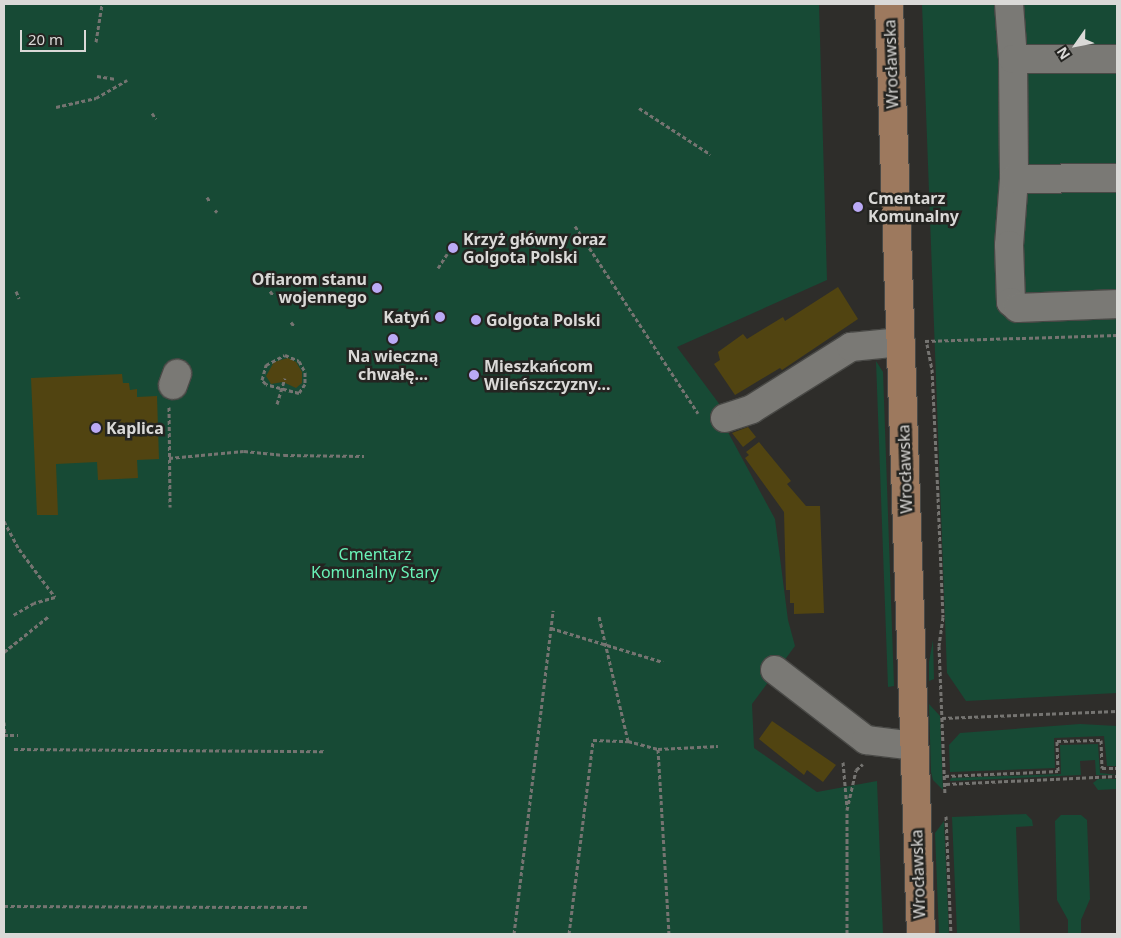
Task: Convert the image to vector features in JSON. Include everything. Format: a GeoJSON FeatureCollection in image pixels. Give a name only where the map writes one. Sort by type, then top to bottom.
{"type":"FeatureCollection","features":[{"type":"Feature","properties":{"kind":"main road","name":"Wrocławska"},"geometry":{"type":"LineString","coordinates":[[889,4],[921,934]]}},
{"type":"Feature","properties":{"kind":"street"},"geometry":{"type":"LineString","coordinates":[[1009,4],[1014,59],[1014,179],[1009,245],[1013,307],[1117,304]]}},
{"type":"Feature","properties":{"kind":"street"},"geometry":{"type":"LineString","coordinates":[[1014,59],[1117,60]]}},
{"type":"Feature","properties":{"kind":"street"},"geometry":{"type":"LineString","coordinates":[[1014,179],[1117,178]]}},
{"type":"Feature","properties":{"kind":"street"},"geometry":{"type":"LineString","coordinates":[[725,418],[752,409],[851,347],[902,342]]}},
{"type":"Feature","properties":{"kind":"street"},"geometry":{"type":"LineString","coordinates":[[775,670],[866,740],[885,744],[914,746]]}},
{"type":"Feature","properties":{"kind":"path"},"geometry":{"type":"LineString","coordinates":[[96,42],[102,4]]}},
{"type":"Feature","properties":{"kind":"path"},"geometry":{"type":"LineString","coordinates":[[98,76],[116,79]]}},
{"type":"Feature","properties":{"kind":"path"},"geometry":{"type":"LineString","coordinates":[[56,107],[96,98],[127,80]]}},
{"type":"Feature","properties":{"kind":"path"},"geometry":{"type":"LineString","coordinates":[[639,108],[710,154]]}},
{"type":"Feature","properties":{"kind":"path"},"geometry":{"type":"LineString","coordinates":[[152,113],[156,119]]}},
{"type":"Feature","properties":{"kind":"path"},"geometry":{"type":"LineString","coordinates":[[207,197],[210,202]]}},
{"type":"Feature","properties":{"kind":"path"},"geometry":{"type":"LineString","coordinates":[[576,226],[698,413]]}},
{"type":"Feature","properties":{"kind":"path"},"geometry":{"type":"LineString","coordinates":[[438,268],[447,254]]}},
{"type":"Feature","properties":{"kind":"path"},"geometry":{"type":"LineString","coordinates":[[259,276],[264,282]]}},
{"type":"Feature","properties":{"kind":"path"},"geometry":{"type":"LineString","coordinates":[[16,291],[19,298]]}},
{"type":"Feature","properties":{"kind":"path"},"geometry":{"type":"LineString","coordinates":[[291,322],[294,326]]}},
{"type":"Feature","properties":{"kind":"path"},"geometry":{"type":"LineString","coordinates":[[902,342],[1117,335]]}},
{"type":"Feature","properties":{"kind":"path"},"geometry":{"type":"LineString","coordinates":[[285,355],[299,361],[306,377],[299,393],[282,388],[266,384],[262,376],[270,361],[285,355]]}},
{"type":"Feature","properties":{"kind":"path"},"geometry":{"type":"LineString","coordinates":[[278,404],[285,378]]}},
{"type":"Feature","properties":{"kind":"path"},"geometry":{"type":"LineString","coordinates":[[170,507],[169,458],[173,386]]}},
{"type":"Feature","properties":{"kind":"path"},"geometry":{"type":"LineString","coordinates":[[169,458],[244,451],[284,455],[364,456]]}},
{"type":"Feature","properties":{"kind":"path"},"geometry":{"type":"LineString","coordinates":[[4,521],[19,549],[55,597],[34,603],[13,615]]}},
{"type":"Feature","properties":{"kind":"path"},"geometry":{"type":"LineString","coordinates":[[514,934],[554,610]]}},
{"type":"Feature","properties":{"kind":"path"},"geometry":{"type":"LineString","coordinates":[[4,652],[49,616]]}},
{"type":"Feature","properties":{"kind":"path"},"geometry":{"type":"LineString","coordinates":[[599,616],[628,741]]}},
{"type":"Feature","properties":{"kind":"path"},"geometry":{"type":"LineString","coordinates":[[551,628],[663,662]]}},
{"type":"Feature","properties":{"kind":"path"},"geometry":{"type":"LineString","coordinates":[[940,692],[946,795]]}},
{"type":"Feature","properties":{"kind":"path"},"geometry":{"type":"LineString","coordinates":[[942,718],[1117,711]]}},
{"type":"Feature","properties":{"kind":"path"},"geometry":{"type":"LineString","coordinates":[[4,722],[4,735],[18,735]]}},
{"type":"Feature","properties":{"kind":"path"},"geometry":{"type":"LineString","coordinates":[[569,934],[593,740],[628,741],[658,749],[718,746]]}},
{"type":"Feature","properties":{"kind":"path"},"geometry":{"type":"LineString","coordinates":[[946,776],[1058,771],[1057,741],[1101,740],[1102,768],[1117,768]]}},
{"type":"Feature","properties":{"kind":"path"},"geometry":{"type":"LineString","coordinates":[[847,810],[856,770],[885,744]]}},
{"type":"Feature","properties":{"kind":"path"},"geometry":{"type":"LineString","coordinates":[[14,749],[325,752]]}},
{"type":"Feature","properties":{"kind":"path"},"geometry":{"type":"LineString","coordinates":[[658,749],[669,934]]}},
{"type":"Feature","properties":{"kind":"path"},"geometry":{"type":"LineString","coordinates":[[843,762],[847,810],[847,934]]}},
{"type":"Feature","properties":{"kind":"path"},"geometry":{"type":"LineString","coordinates":[[946,784],[1117,776]]}},
{"type":"Feature","properties":{"kind":"path"},"geometry":{"type":"LineString","coordinates":[[946,816],[951,934]]}},
{"type":"Feature","properties":{"kind":"path"},"geometry":{"type":"LineString","coordinates":[[4,906],[308,907]]}},
{"type":"Feature","properties":{"kind":"green space","name":"Cmentarz Komunalny Stary"},"geometry":{"type":"Polygon","coordinates":[[[4,4],[819,4],[827,280],[677,347],[720,405],[729,434],[775,519],[788,620],[795,646],[752,704],[754,748],[817,792],[877,781],[883,934],[4,934],[4,4]]]}},
{"type":"Feature","properties":{"kind":"green space"},"geometry":{"type":"Polygon","coordinates":[[[922,4],[1117,4],[1117,693],[966,701],[947,673],[922,4]]]}},
{"type":"Feature","properties":{"kind":"green space"},"geometry":{"type":"Polygon","coordinates":[[[876,361],[883,372],[894,686],[888,687],[876,361]]]}},
{"type":"Feature","properties":{"kind":"green space"},"geometry":{"type":"Polygon","coordinates":[[[933,640],[934,679],[929,681],[929,662],[933,640]]]}},
{"type":"Feature","properties":{"kind":"green space"},"geometry":{"type":"Polygon","coordinates":[[[929,704],[940,716],[943,790],[933,780],[931,772],[929,704]]]}},
{"type":"Feature","properties":{"kind":"green space"},"geometry":{"type":"Polygon","coordinates":[[[1080,724],[1117,726],[1117,766],[1107,766],[1104,736],[1054,738],[1055,768],[950,772],[949,745],[960,733],[1080,724]]]}},
{"type":"Feature","properties":{"kind":"green space"},"geometry":{"type":"Polygon","coordinates":[[[1098,744],[1100,773],[1117,775],[1096,775],[1095,760],[1080,761],[1081,775],[950,781],[951,778],[1061,774],[1060,745],[1098,744]]]}},
{"type":"Feature","properties":{"kind":"green space"},"geometry":{"type":"Polygon","coordinates":[[[1098,779],[1117,779],[1117,789],[1098,790],[1093,783],[1098,779]]]}},
{"type":"Feature","properties":{"kind":"green space"},"geometry":{"type":"Polygon","coordinates":[[[1026,814],[1032,820],[1033,826],[1016,827],[1020,934],[957,934],[952,817],[1026,814]]]}},
{"type":"Feature","properties":{"kind":"green space"},"geometry":{"type":"Polygon","coordinates":[[[1061,815],[1081,815],[1087,820],[1090,899],[1081,920],[1081,934],[1068,934],[1068,920],[1057,900],[1055,821],[1061,815]]]}},
{"type":"Feature","properties":{"kind":"green space"},"geometry":{"type":"Polygon","coordinates":[[[944,821],[949,934],[939,934],[935,833],[944,821]]]}},
{"type":"Feature","properties":{"kind":"building"},"geometry":{"type":"Polygon","coordinates":[[[838,287],[858,319],[782,370],[780,368],[735,395],[714,364],[720,360],[718,352],[743,334],[747,339],[783,317],[785,321],[838,287]]]}},
{"type":"Feature","properties":{"kind":"building"},"geometry":{"type":"Polygon","coordinates":[[[288,358],[296,362],[302,372],[302,383],[296,388],[283,382],[271,384],[266,376],[274,362],[288,358]]]}},
{"type":"Feature","properties":{"kind":"building","name":"Kaplica"},"geometry":{"type":"Polygon","coordinates":[[[122,374],[123,383],[129,383],[130,390],[137,389],[137,397],[157,396],[159,459],[137,460],[138,478],[98,480],[97,462],[56,464],[58,515],[37,515],[31,378],[122,374]]]}},
{"type":"Feature","properties":{"kind":"building"},"geometry":{"type":"Polygon","coordinates":[[[748,427],[756,437],[743,447],[732,433],[748,427]]]}},
{"type":"Feature","properties":{"kind":"building"},"geometry":{"type":"Polygon","coordinates":[[[759,442],[791,481],[787,484],[806,506],[820,506],[824,613],[794,614],[794,603],[790,603],[790,590],[786,590],[784,512],[745,458],[749,455],[746,452],[759,442]]]}},
{"type":"Feature","properties":{"kind":"building"},"geometry":{"type":"Polygon","coordinates":[[[772,721],[836,765],[823,782],[807,770],[804,775],[759,739],[772,721]]]}},
{"type":"Feature","properties":{"kind":"place","name":"Cmentarz Komunalny"},"geometry":{"type":"Point","coordinates":[858,207]}},
{"type":"Feature","properties":{"kind":"place","name":"Krzyż główny oraz Golgota Polski"},"geometry":{"type":"Point","coordinates":[453,248]}},
{"type":"Feature","properties":{"kind":"place","name":"Ofiarom stanu wojennego"},"geometry":{"type":"Point","coordinates":[377,288]}},
{"type":"Feature","properties":{"kind":"place","name":"Katyń"},"geometry":{"type":"Point","coordinates":[440,317]}},
{"type":"Feature","properties":{"kind":"place","name":"Golgota Polski"},"geometry":{"type":"Point","coordinates":[476,320]}},
{"type":"Feature","properties":{"kind":"place","name":"Na wieczną chwałę..."},"geometry":{"type":"Point","coordinates":[393,339]}},
{"type":"Feature","properties":{"kind":"place","name":"Mieszkańcom Wileńszczyzny..."},"geometry":{"type":"Point","coordinates":[474,375]}},
{"type":"Feature","properties":{"kind":"place","name":"Kaplica"},"geometry":{"type":"Point","coordinates":[96,428]}}]}
